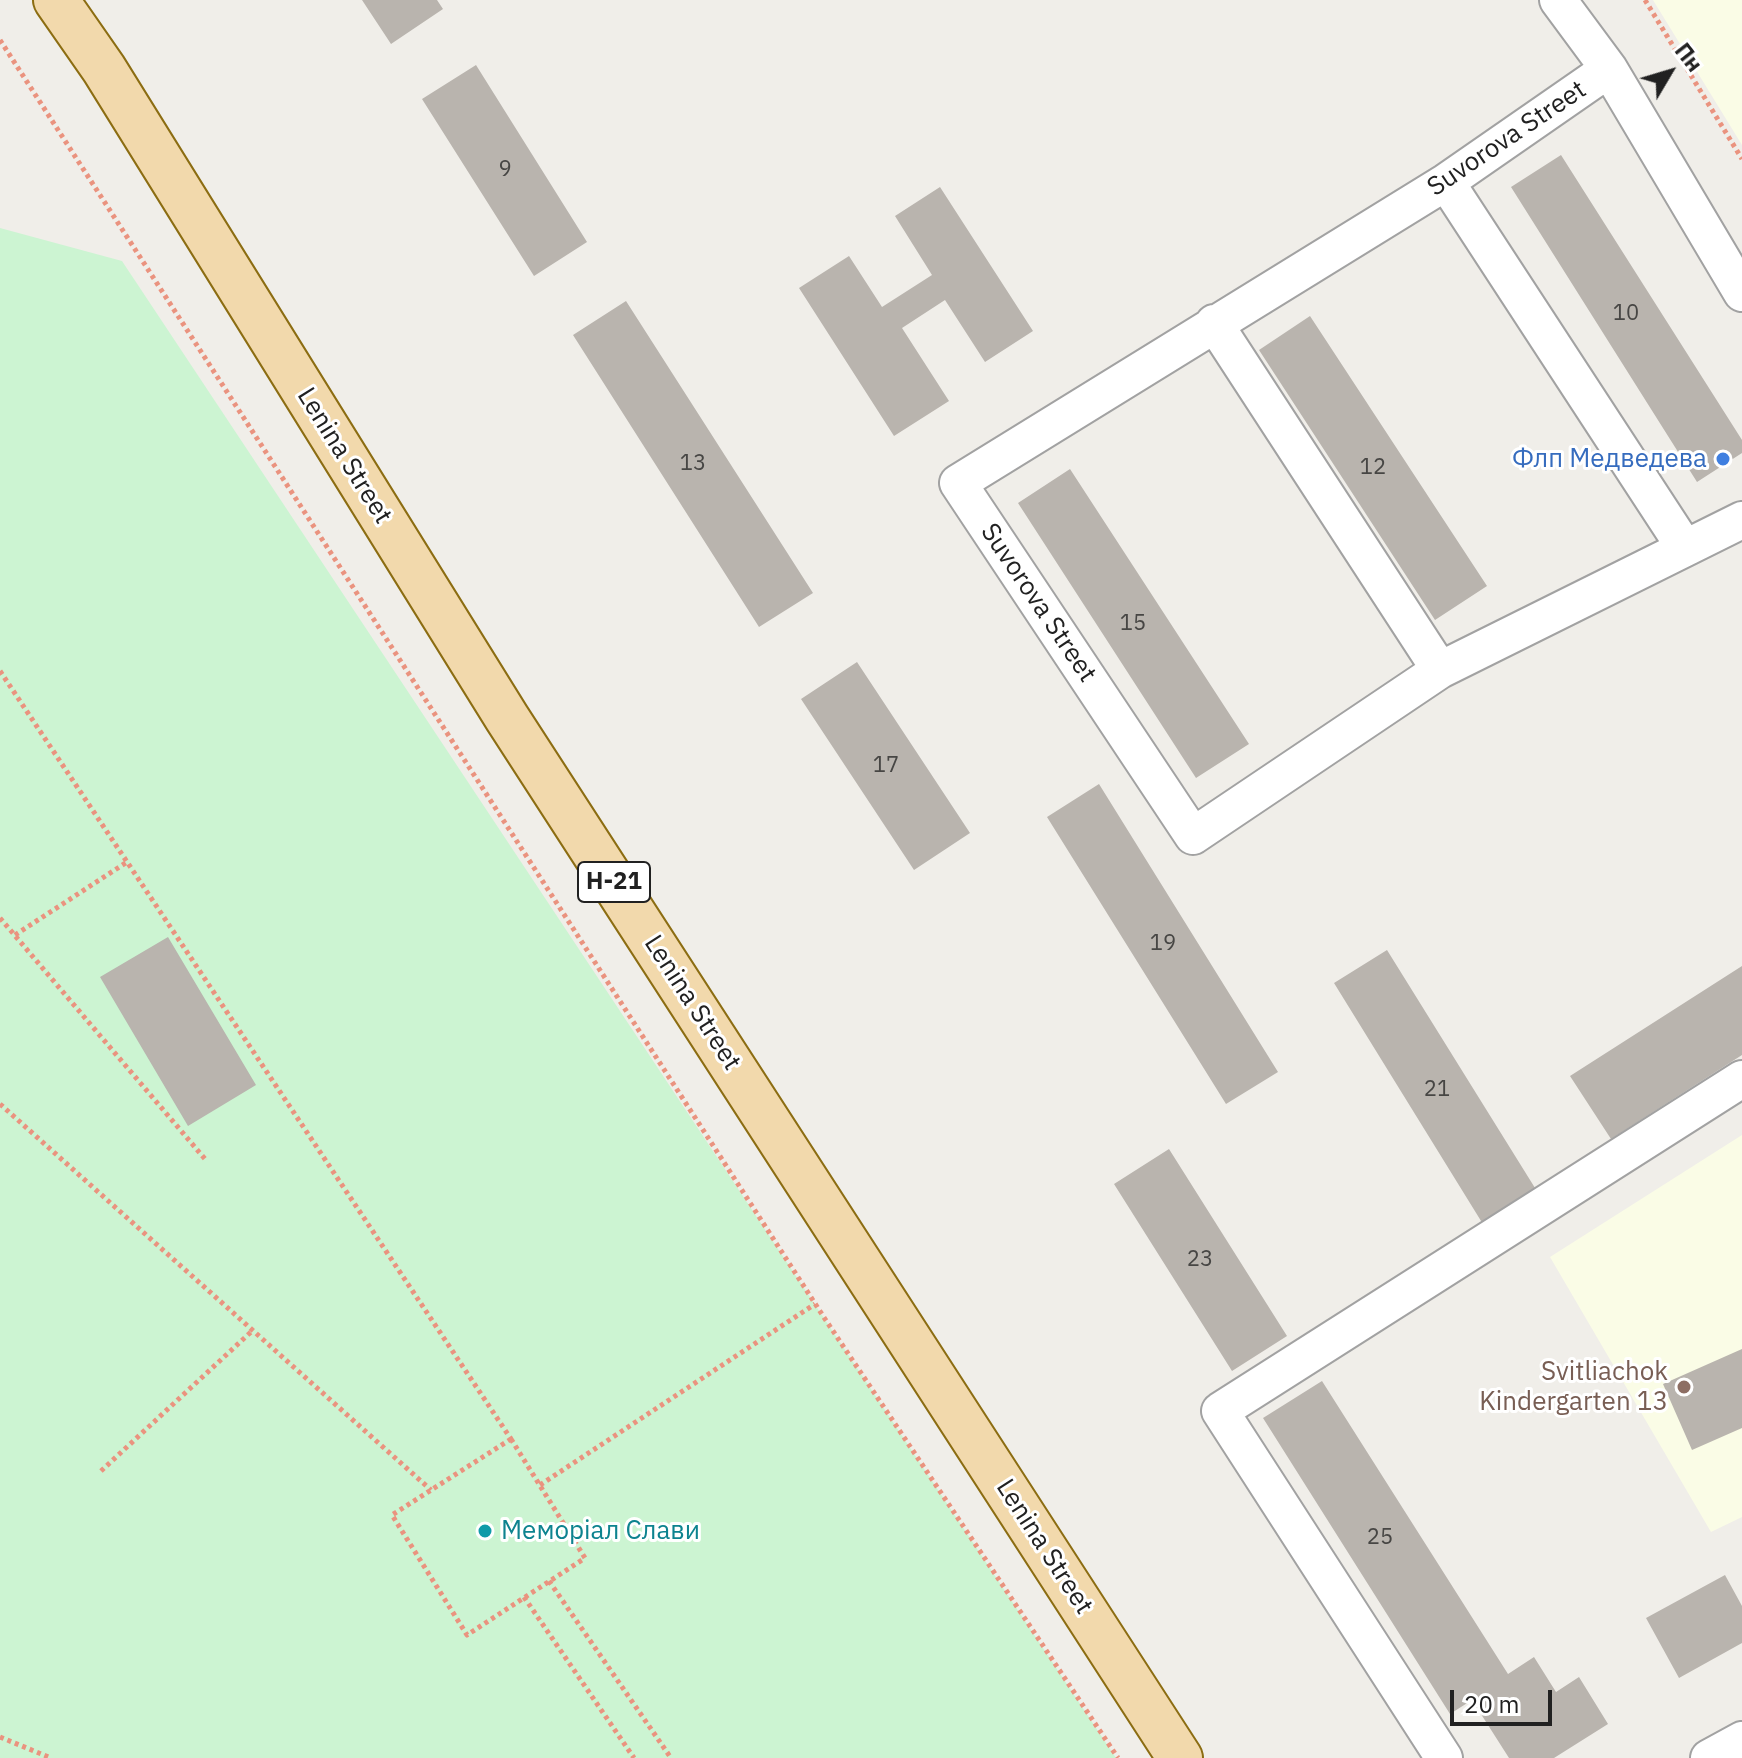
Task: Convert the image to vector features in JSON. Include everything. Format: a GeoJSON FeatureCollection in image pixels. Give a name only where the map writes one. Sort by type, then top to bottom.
{"type":"FeatureCollection","features":[{"type":"Feature","properties":{"kind":"main road","name":"Lenina Street"},"geometry":{"type":"LineString","coordinates":[[56,0],[104,69],[507,718],[1180,1758]]}},
{"type":"Feature","properties":{"kind":"street"},"geometry":{"type":"LineString","coordinates":[[75,0],[104,69]]}},
{"type":"Feature","properties":{"kind":"street","name":"Suvorova Street"},"geometry":{"type":"LineString","coordinates":[[1558,0],[1609,69],[1742,293]]}},
{"type":"Feature","properties":{"kind":"street","name":"Suvorova Street"},"geometry":{"type":"LineString","coordinates":[[1609,69],[1446,182],[958,483],[1193,836],[1440,670],[1742,520]]}},
{"type":"Feature","properties":{"kind":"street"},"geometry":{"type":"LineString","coordinates":[[1446,182],[1685,548]]}},
{"type":"Feature","properties":{"kind":"street"},"geometry":{"type":"LineString","coordinates":[[1214,323],[1440,670]]}},
{"type":"Feature","properties":{"kind":"street"},"geometry":{"type":"LineString","coordinates":[[1444,1758],[1220,1411],[1742,1079]]}},
{"type":"Feature","properties":{"kind":"street"},"geometry":{"type":"LineString","coordinates":[[1709,1758],[1742,1740]]}},
{"type":"Feature","properties":{"kind":"path"},"geometry":{"type":"LineString","coordinates":[[1645,0],[1742,159]]}},
{"type":"Feature","properties":{"kind":"path"},"geometry":{"type":"LineString","coordinates":[[0,40],[815,1304],[1118,1758]]}},
{"type":"Feature","properties":{"kind":"path"},"geometry":{"type":"LineString","coordinates":[[0,671],[511,1439],[585,1558],[467,1635],[392,1515],[511,1439]]}},
{"type":"Feature","properties":{"kind":"path"},"geometry":{"type":"LineString","coordinates":[[15,935],[127,862]]}},
{"type":"Feature","properties":{"kind":"path"},"geometry":{"type":"LineString","coordinates":[[0,918],[205,1159]]}},
{"type":"Feature","properties":{"kind":"path"},"geometry":{"type":"LineString","coordinates":[[0,1104],[431,1490]]}},
{"type":"Feature","properties":{"kind":"path"},"geometry":{"type":"LineString","coordinates":[[540,1485],[815,1304]]}},
{"type":"Feature","properties":{"kind":"path"},"geometry":{"type":"LineString","coordinates":[[101,1471],[253,1330]]}},
{"type":"Feature","properties":{"kind":"path"},"geometry":{"type":"LineString","coordinates":[[549,1581],[671,1758]]}},
{"type":"Feature","properties":{"kind":"path"},"geometry":{"type":"LineString","coordinates":[[524,1597],[634,1758]]}},
{"type":"Feature","properties":{"kind":"path"},"geometry":{"type":"LineString","coordinates":[[0,1737],[51,1758]]}},
{"type":"Feature","properties":{"kind":"shaded area"},"geometry":{"type":"Polygon","coordinates":[[[1653,0],[1742,0],[1742,145],[1653,0]]]}},
{"type":"Feature","properties":{"kind":"shaded area","name":"Svitliachok Kindergarten 13"},"geometry":{"type":"Polygon","coordinates":[[[1742,1135],[1742,1517],[1711,1532],[1550,1257],[1742,1135]]]}},
{"type":"Feature","properties":{"kind":"green space"},"geometry":{"type":"Polygon","coordinates":[[[0,228],[122,261],[1116,1758],[0,1758],[0,228]]]}},
{"type":"Feature","properties":{"kind":"building"},"geometry":{"type":"Polygon","coordinates":[[[362,0],[437,0],[443,9],[391,44],[362,0]]]}},
{"type":"Feature","properties":{"kind":"building"},"geometry":{"type":"Polygon","coordinates":[[[476,65],[587,242],[534,276],[422,99],[476,65]]]}},
{"type":"Feature","properties":{"kind":"building"},"geometry":{"type":"Polygon","coordinates":[[[1561,155],[1742,440],[1742,453],[1697,482],[1511,187],[1561,155]]]}},
{"type":"Feature","properties":{"kind":"building"},"geometry":{"type":"Polygon","coordinates":[[[940,187],[1033,331],[985,362],[945,300],[902,328],[949,401],[894,436],[799,288],[849,256],[882,307],[932,275],[895,216],[940,187]]]}},
{"type":"Feature","properties":{"kind":"building"},"geometry":{"type":"Polygon","coordinates":[[[626,301],[813,593],[759,627],[573,335],[626,301]]]}},
{"type":"Feature","properties":{"kind":"building"},"geometry":{"type":"Polygon","coordinates":[[[1310,316],[1487,586],[1435,620],[1259,350],[1310,316]]]}},
{"type":"Feature","properties":{"kind":"building"},"geometry":{"type":"Polygon","coordinates":[[[1070,469],[1249,744],[1196,778],[1018,503],[1070,469]]]}},
{"type":"Feature","properties":{"kind":"building"},"geometry":{"type":"Polygon","coordinates":[[[857,662],[970,833],[914,870],[801,699],[857,662]]]}},
{"type":"Feature","properties":{"kind":"building"},"geometry":{"type":"Polygon","coordinates":[[[1099,784],[1278,1072],[1226,1104],[1047,817],[1099,784]]]}},
{"type":"Feature","properties":{"kind":"building"},"geometry":{"type":"Polygon","coordinates":[[[168,937],[256,1085],[188,1126],[100,977],[168,937]]]}},
{"type":"Feature","properties":{"kind":"building"},"geometry":{"type":"Polygon","coordinates":[[[1387,950],[1540,1196],[1486,1229],[1334,983],[1387,950]]]}},
{"type":"Feature","properties":{"kind":"building"},"geometry":{"type":"Polygon","coordinates":[[[1742,966],[1742,1055],[1611,1139],[1570,1076],[1742,966]]]}},
{"type":"Feature","properties":{"kind":"building"},"geometry":{"type":"Polygon","coordinates":[[[1169,1149],[1287,1336],[1232,1371],[1114,1184],[1169,1149]]]}},
{"type":"Feature","properties":{"kind":"building"},"geometry":{"type":"Polygon","coordinates":[[[1742,1349],[1742,1428],[1692,1450],[1663,1384],[1742,1349]]]}},
{"type":"Feature","properties":{"kind":"building"},"geometry":{"type":"Polygon","coordinates":[[[1322,1381],[1508,1674],[1534,1657],[1556,1692],[1579,1677],[1608,1724],[1554,1758],[1509,1758],[1472,1700],[1450,1714],[1263,1418],[1322,1381]]]}},
{"type":"Feature","properties":{"kind":"building"},"geometry":{"type":"Polygon","coordinates":[[[1725,1575],[1742,1606],[1742,1643],[1679,1678],[1646,1618],[1725,1575]]]}},
{"type":"Feature","properties":{"kind":"place","name":"Флп Медведева"},"geometry":{"type":"Point","coordinates":[1723,459]}},
{"type":"Feature","properties":{"kind":"place","name":"Svitliachok Kindergarten 13"},"geometry":{"type":"Point","coordinates":[1684,1387]}},
{"type":"Feature","properties":{"kind":"place","name":"Меморіал Слави"},"geometry":{"type":"Point","coordinates":[485,1531]}}]}
